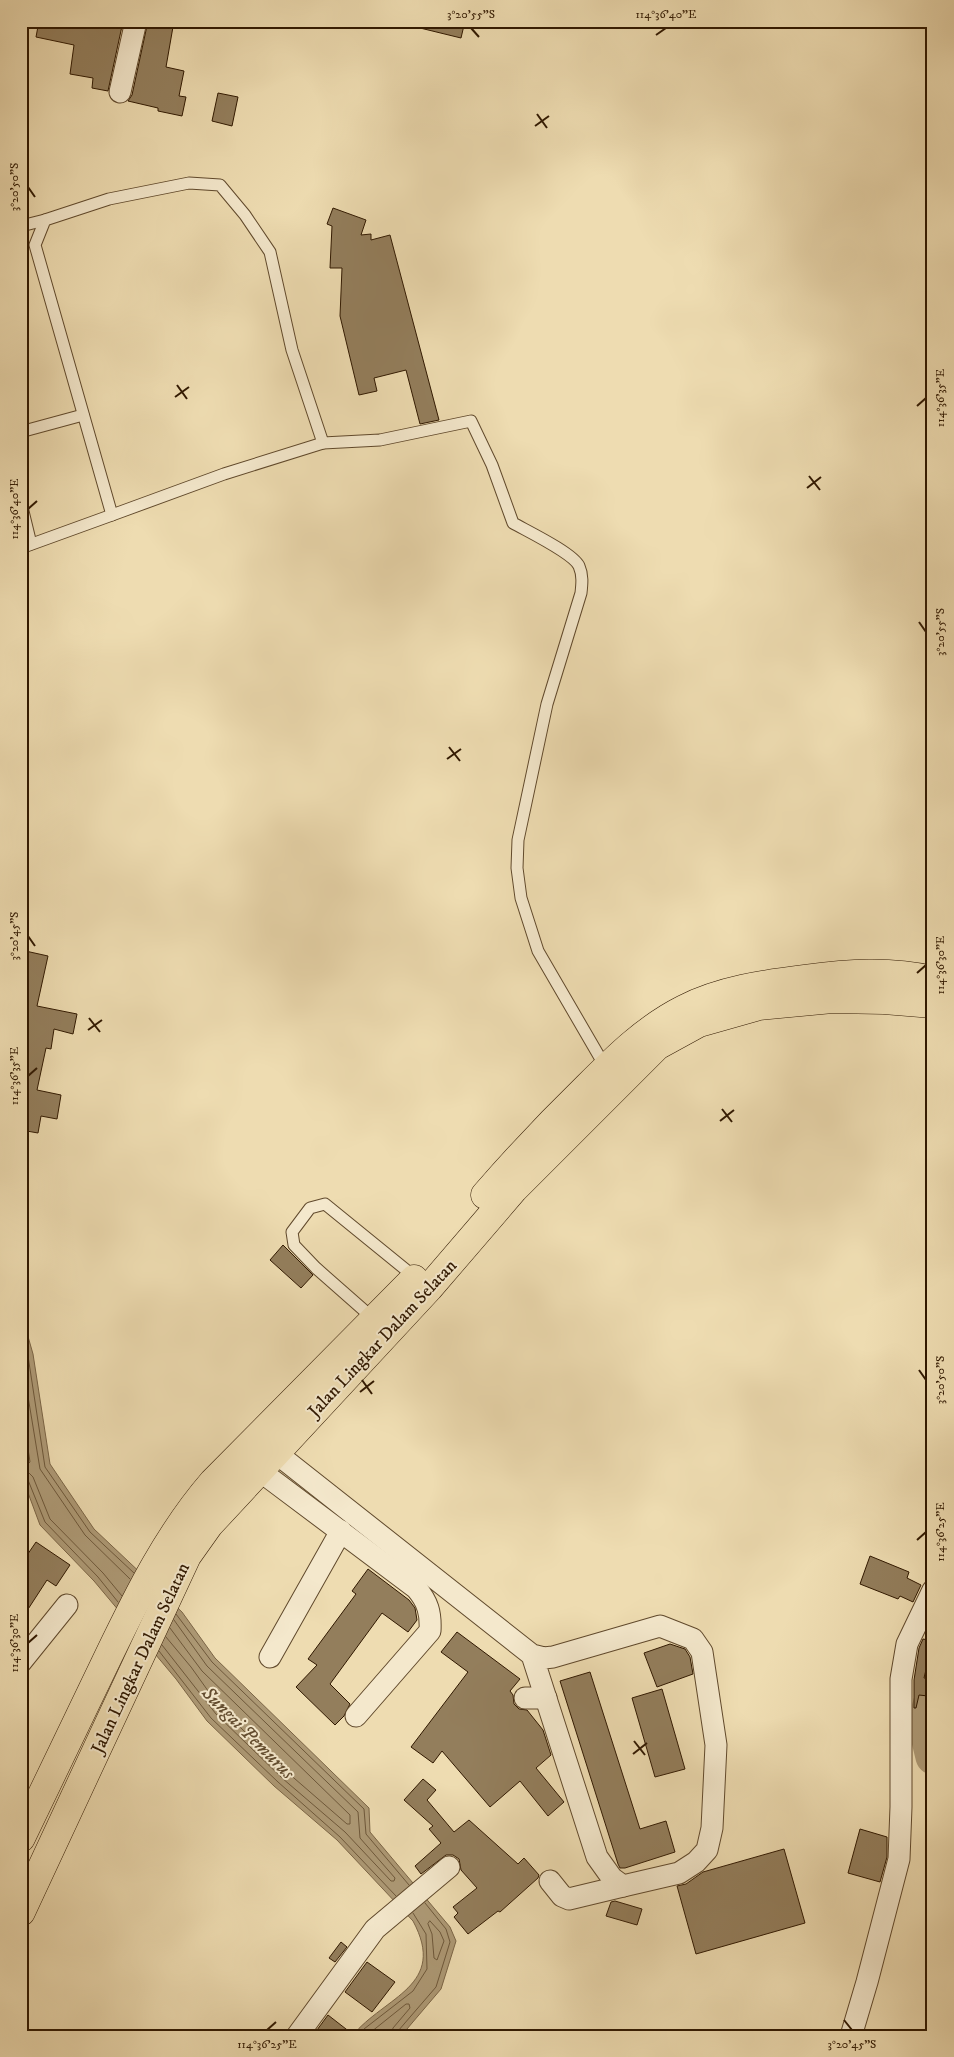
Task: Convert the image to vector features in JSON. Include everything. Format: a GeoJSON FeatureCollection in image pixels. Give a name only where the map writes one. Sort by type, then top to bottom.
{"type":"FeatureCollection","features":[{"type":"Feature","properties":{"kind":"main road","name":"Jalan Lingkar Dalam Selatan"},"geometry":{"type":"LineString","coordinates":[[422,1283],[521,1153],[606,1068],[639,1038],[683,1009],[710,998],[767,984],[861,973],[894,973],[933,980]]}},
{"type":"Feature","properties":{"kind":"main road"},"geometry":{"type":"LineString","coordinates":[[860,1000],[861,973]]}},
{"type":"Feature","properties":{"kind":"main road","name":"Jalan Lingkar Dalam Selatan"},"geometry":{"type":"LineString","coordinates":[[21,1838],[100,1673],[176,1552],[209,1526],[258,1460],[382,1325],[657,1046],[699,1023],[759,1006],[832,999],[933,1004]]}},
{"type":"Feature","properties":{"kind":"main road","name":"Jalan Lingkar Dalam Selatan"},"geometry":{"type":"LineString","coordinates":[[258,1460],[382,1325]]}},
{"type":"Feature","properties":{"kind":"main road","name":"Jalan Lingkar Dalam Selatan"},"geometry":{"type":"LineString","coordinates":[[21,1912],[126,1688],[176,1552]]}},
{"type":"Feature","properties":{"kind":"street"},"geometry":{"type":"LineString","coordinates":[[120,92],[136,21]]}},
{"type":"Feature","properties":{"kind":"street"},"geometry":{"type":"LineString","coordinates":[[258,1460],[340,1530],[416,1588],[426,1600],[430,1610],[430,1631],[356,1716]]}},
{"type":"Feature","properties":{"kind":"street"},"geometry":{"type":"LineString","coordinates":[[258,1460],[532,1655],[544,1658],[553,1657],[660,1626],[693,1640],[702,1652],[716,1745],[712,1828],[707,1850],[696,1862],[679,1873],[569,1900],[562,1896],[550,1881]]}},
{"type":"Feature","properties":{"kind":"street"},"geometry":{"type":"LineString","coordinates":[[270,1656],[340,1530]]}},
{"type":"Feature","properties":{"kind":"street"},"geometry":{"type":"LineString","coordinates":[[851,2036],[899,1858],[901,1679],[907,1644],[933,1590]]}},
{"type":"Feature","properties":{"kind":"street"},"geometry":{"type":"LineString","coordinates":[[21,1662],[67,1604]]}},
{"type":"Feature","properties":{"kind":"street"},"geometry":{"type":"LineString","coordinates":[[532,1655],[536,1698],[597,1857],[612,1878],[623,1886]]}},
{"type":"Feature","properties":{"kind":"street"},"geometry":{"type":"LineString","coordinates":[[297,2036],[375,1928],[449,1867]]}},
{"type":"Feature","properties":{"kind":"lane"},"geometry":{"type":"LineString","coordinates":[[21,226],[109,199],[189,183],[220,185],[245,215],[270,252],[292,350],[322,443]]}},
{"type":"Feature","properties":{"kind":"lane"},"geometry":{"type":"LineString","coordinates":[[45,220],[35,245],[112,515]]}},
{"type":"Feature","properties":{"kind":"lane"},"geometry":{"type":"LineString","coordinates":[[21,433],[83,415]]}},
{"type":"Feature","properties":{"kind":"lane"},"geometry":{"type":"LineString","coordinates":[[21,503],[26,546],[224,474],[322,443],[380,440],[471,421],[492,465],[512,523],[569,555],[579,564],[583,578],[581,594],[547,704],[518,840],[517,868],[521,898],[538,951],[606,1068]]}},
{"type":"Feature","properties":{"kind":"lane"},"geometry":{"type":"LineString","coordinates":[[382,1325],[316,1268],[294,1245],[292,1232],[310,1208],[325,1204],[422,1283]]}},
{"type":"Feature","properties":{"kind":"water","name":"Sungai Pemurus"},"geometry":{"type":"Polygon","coordinates":[[[21,1312],[33,1354],[50,1464],[94,1529],[182,1612],[215,1658],[369,1808],[370,1832],[450,1927],[456,1941],[441,1989],[401,2036],[352,2036],[366,2022],[408,1988],[418,1975],[423,1961],[422,1943],[413,1921],[337,1840],[274,1786],[207,1721],[176,1679],[94,1581],[40,1525],[21,1474],[21,1312]]]}},
{"type":"Feature","properties":{"kind":"building"},"geometry":{"type":"Polygon","coordinates":[[[39,21],[108,21],[108,24],[122,26],[108,91],[92,88],[93,78],[70,74],[74,45],[36,37],[39,21]]]}},
{"type":"Feature","properties":{"kind":"building"},"geometry":{"type":"Polygon","coordinates":[[[148,21],[174,21],[166,67],[184,71],[179,96],[186,97],[182,116],[158,111],[158,108],[128,101],[132,95],[148,21]]]}},
{"type":"Feature","properties":{"kind":"building"},"geometry":{"type":"Polygon","coordinates":[[[417,21],[465,21],[461,38],[416,27],[417,21]]]}},
{"type":"Feature","properties":{"kind":"building"},"geometry":{"type":"Polygon","coordinates":[[[218,93],[238,97],[232,126],[212,121],[218,93]]]}},
{"type":"Feature","properties":{"kind":"building"},"geometry":{"type":"Polygon","coordinates":[[[333,208],[366,220],[361,235],[371,234],[371,240],[390,235],[439,420],[420,424],[406,370],[374,378],[377,391],[359,395],[340,316],[342,268],[330,268],[332,226],[327,224],[333,208]]]}},
{"type":"Feature","properties":{"kind":"building"},"geometry":{"type":"Polygon","coordinates":[[[21,950],[48,956],[37,1006],[77,1014],[73,1034],[54,1029],[51,1049],[46,1048],[37,1090],[61,1095],[57,1119],[41,1116],[38,1133],[21,1130],[21,950]]]}},
{"type":"Feature","properties":{"kind":"building"},"geometry":{"type":"Polygon","coordinates":[[[283,1245],[313,1275],[301,1288],[270,1260],[283,1245]]]}},
{"type":"Feature","properties":{"kind":"building"},"geometry":{"type":"Polygon","coordinates":[[[36,1542],[70,1565],[56,1586],[47,1580],[21,1620],[21,1564],[36,1542]]]}},
{"type":"Feature","properties":{"kind":"building"},"geometry":{"type":"Polygon","coordinates":[[[870,1556],[909,1572],[907,1578],[921,1585],[913,1602],[900,1596],[898,1599],[860,1584],[870,1556]]]}},
{"type":"Feature","properties":{"kind":"building"},"geometry":{"type":"Polygon","coordinates":[[[368,1569],[409,1600],[415,1608],[417,1620],[408,1632],[382,1613],[330,1684],[350,1704],[344,1716],[335,1725],[296,1687],[317,1665],[308,1659],[356,1594],[352,1591],[368,1569]]]}},
{"type":"Feature","properties":{"kind":"building"},"geometry":{"type":"Polygon","coordinates":[[[457,1632],[520,1679],[510,1691],[513,1695],[514,1704],[519,1709],[527,1710],[543,1730],[551,1755],[536,1768],[564,1802],[548,1816],[520,1781],[490,1807],[442,1751],[433,1763],[411,1747],[468,1672],[441,1652],[457,1632]]]}},
{"type":"Feature","properties":{"kind":"building"},"geometry":{"type":"Polygon","coordinates":[[[923,1639],[933,1641],[924,1678],[928,1678],[928,1696],[919,1695],[916,1708],[914,1708],[914,1680],[919,1648],[923,1639]]]}},
{"type":"Feature","properties":{"kind":"building"},"geometry":{"type":"Polygon","coordinates":[[[670,1644],[685,1649],[690,1657],[693,1674],[657,1687],[644,1653],[670,1644]]]}},
{"type":"Feature","properties":{"kind":"building"},"geometry":{"type":"Polygon","coordinates":[[[590,1672],[640,1829],[666,1821],[675,1852],[625,1868],[620,1868],[618,1864],[560,1681],[590,1672]]]}},
{"type":"Feature","properties":{"kind":"building"},"geometry":{"type":"Polygon","coordinates":[[[662,1689],[685,1769],[655,1777],[632,1698],[662,1689]]]}},
{"type":"Feature","properties":{"kind":"building"},"geometry":{"type":"Polygon","coordinates":[[[423,1779],[436,1790],[427,1800],[454,1832],[469,1820],[518,1864],[524,1858],[539,1875],[500,1912],[498,1911],[468,1934],[454,1917],[458,1913],[453,1907],[477,1888],[461,1870],[459,1859],[453,1855],[446,1855],[421,1874],[415,1866],[441,1843],[429,1829],[433,1826],[404,1800],[423,1779]]]}},
{"type":"Feature","properties":{"kind":"building"},"geometry":{"type":"Polygon","coordinates":[[[860,1829],[887,1837],[887,1857],[880,1882],[848,1873],[860,1829]]]}},
{"type":"Feature","properties":{"kind":"building"},"geometry":{"type":"Polygon","coordinates":[[[784,1849],[805,1923],[696,1954],[677,1886],[686,1884],[703,1872],[784,1849]]]}},
{"type":"Feature","properties":{"kind":"building"},"geometry":{"type":"Polygon","coordinates":[[[615,1901],[642,1909],[637,1925],[606,1916],[611,1902],[615,1901]]]}},
{"type":"Feature","properties":{"kind":"building"},"geometry":{"type":"Polygon","coordinates":[[[341,1942],[347,1947],[335,1962],[329,1958],[341,1942]]]}},
{"type":"Feature","properties":{"kind":"building"},"geometry":{"type":"Polygon","coordinates":[[[367,1962],[395,1982],[372,2012],[345,1992],[367,1962]]]}},
{"type":"Feature","properties":{"kind":"building"},"geometry":{"type":"Polygon","coordinates":[[[328,2015],[355,2036],[324,2036],[317,2030],[328,2015]]]}},
{"type":"Feature","properties":{"kind":"waterway"},"geometry":{"type":"LineString","coordinates":[[933,1694],[925,1724],[933,1757]]}}]}
